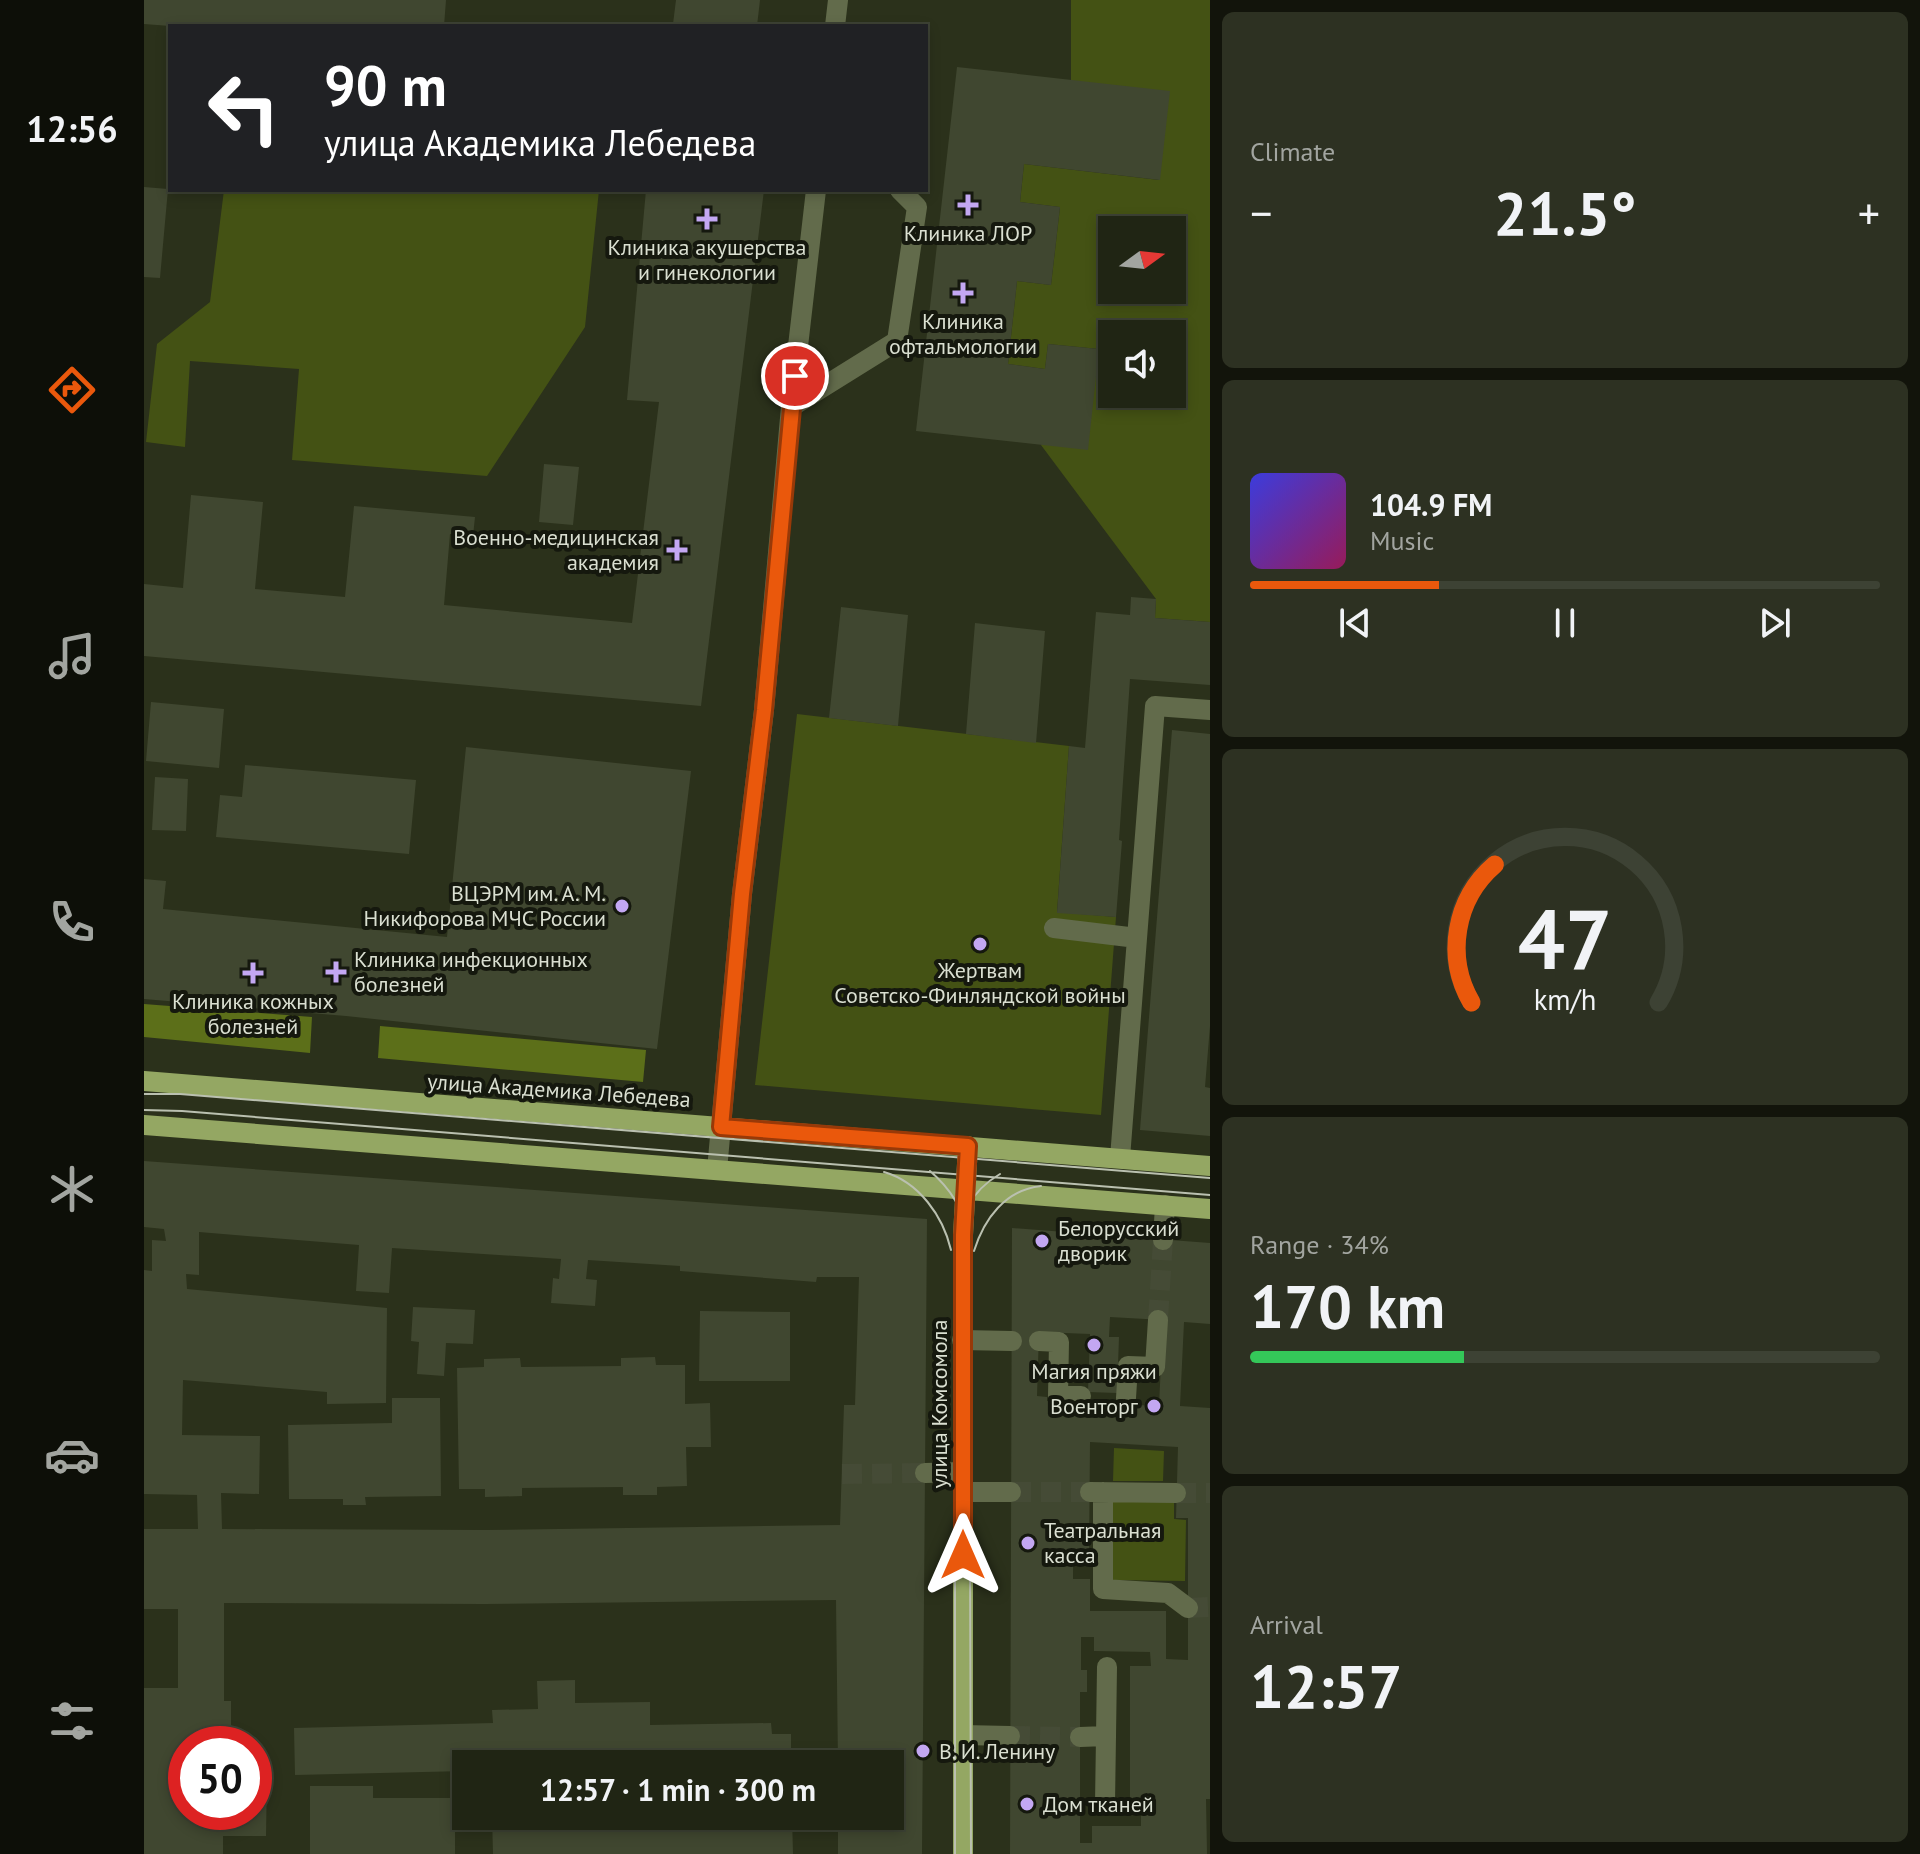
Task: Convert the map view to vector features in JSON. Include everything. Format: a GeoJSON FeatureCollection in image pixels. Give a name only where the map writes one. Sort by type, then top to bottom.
{"type":"FeatureCollection","features":[{"type":"Feature","properties":{"kind":"main road","name":"улица Академика Лебедева"},"geometry":{"type":"LineString","coordinates":[[144,1081],[1210,1166]]}},
{"type":"Feature","properties":{"kind":"main road"},"geometry":{"type":"LineString","coordinates":[[144,1125],[1210,1209]]}},
{"type":"Feature","properties":{"kind":"main road","name":"улица Комсомола"},"geometry":{"type":"LineString","coordinates":[[963,1854],[962,1340],[968,1146]]}},
{"type":"Feature","properties":{"kind":"street"},"geometry":{"type":"LineString","coordinates":[[835,24],[838,0]]}},
{"type":"Feature","properties":{"kind":"street"},"geometry":{"type":"LineString","coordinates":[[717,1170],[791,407],[816,192]]}},
{"type":"Feature","properties":{"kind":"street"},"geometry":{"type":"LineString","coordinates":[[791,407],[897,341],[917,207],[902,192]]}},
{"type":"Feature","properties":{"kind":"street"},"geometry":{"type":"LineString","coordinates":[[1120,1158],[1155,706],[1210,710]]}},
{"type":"Feature","properties":{"kind":"street"},"geometry":{"type":"LineString","coordinates":[[1054,928],[1137,938]]}},
{"type":"Feature","properties":{"kind":"street"},"geometry":{"type":"LineString","coordinates":[[1163,1240],[1165,1205]]}},
{"type":"Feature","properties":{"kind":"street"},"geometry":{"type":"LineString","coordinates":[[1126,1398],[1128,1366],[1155,1367],[1158,1320]]}},
{"type":"Feature","properties":{"kind":"street"},"geometry":{"type":"LineString","coordinates":[[962,1340],[1012,1341]]}},
{"type":"Feature","properties":{"kind":"street"},"geometry":{"type":"LineString","coordinates":[[1039,1341],[1059,1342],[1058,1396],[1081,1396]]}},
{"type":"Feature","properties":{"kind":"street"},"geometry":{"type":"LineString","coordinates":[[925,1473],[1011,1492]]}},
{"type":"Feature","properties":{"kind":"street"},"geometry":{"type":"LineString","coordinates":[[1176,1493],[1097,1492],[1103,1589],[1168,1593],[1188,1608]]}},
{"type":"Feature","properties":{"kind":"street"},"geometry":{"type":"LineString","coordinates":[[1105,1804],[1107,1667]]}},
{"type":"Feature","properties":{"kind":"street"},"geometry":{"type":"LineString","coordinates":[[963,1735],[1010,1736]]}},
{"type":"Feature","properties":{"kind":"street"},"geometry":{"type":"LineString","coordinates":[[1080,1737],[1106,1736]]}},
{"type":"Feature","properties":{"kind":"green space"},"geometry":{"type":"Polygon","coordinates":[[[1071,0],[1210,0],[1210,622],[1155,618],[1156,599],[1041,445],[1098,351],[1098,408],[1186,408],[1186,320],[1098,320],[1098,349],[1048,344],[1045,369],[1008,364],[1017,281],[1051,285],[1060,207],[1020,202],[1024,164],[1159,180],[1071,80],[1071,0]]]}},
{"type":"Feature","properties":{"kind":"green space"},"geometry":{"type":"Polygon","coordinates":[[[224,192],[599,192],[585,327],[487,476],[292,460],[299,369],[190,361],[185,447],[146,442],[157,344],[210,302],[224,192]]]}},
{"type":"Feature","properties":{"kind":"green space"},"geometry":{"type":"Polygon","coordinates":[[[797,714],[1069,746],[1057,912],[1116,917],[1101,1115],[755,1085],[797,714]]]}},
{"type":"Feature","properties":{"kind":"green space"},"geometry":{"type":"Polygon","coordinates":[[[144,1004],[312,1017],[310,1053],[144,1037],[144,1004]]]}},
{"type":"Feature","properties":{"kind":"green space"},"geometry":{"type":"Polygon","coordinates":[[[380,1026],[646,1050],[643,1082],[378,1058],[380,1026]]]}},
{"type":"Feature","properties":{"kind":"green space"},"geometry":{"type":"Polygon","coordinates":[[[1114,1448],[1164,1451],[1163,1481],[1113,1481],[1114,1448]]]}},
{"type":"Feature","properties":{"kind":"green space"},"geometry":{"type":"Polygon","coordinates":[[[1113,1501],[1174,1502],[1174,1519],[1186,1520],[1185,1581],[1112,1580],[1113,1501]]]}},
{"type":"Feature","properties":{"kind":"building"},"geometry":{"type":"Polygon","coordinates":[[[144,0],[446,0],[444,24],[144,24],[144,0]]]}},
{"type":"Feature","properties":{"kind":"building"},"geometry":{"type":"Polygon","coordinates":[[[676,0],[760,0],[757,24],[673,24],[676,0]]]}},
{"type":"Feature","properties":{"kind":"building"},"geometry":{"type":"Polygon","coordinates":[[[957,67],[1170,91],[1160,180],[1024,164],[1020,202],[1060,207],[1051,285],[1017,281],[1008,364],[1045,369],[1048,344],[1098,349],[1088,450],[916,431],[957,67]]]}},
{"type":"Feature","properties":{"kind":"building"},"geometry":{"type":"Polygon","coordinates":[[[144,187],[168,189],[160,278],[144,277],[144,187]]]}},
{"type":"Feature","properties":{"kind":"building"},"geometry":{"type":"Polygon","coordinates":[[[646,192],[764,192],[701,706],[144,656],[144,584],[183,588],[191,495],[263,502],[255,589],[345,597],[354,506],[475,517],[473,536],[450,534],[444,605],[632,623],[659,402],[627,400],[646,192]]]}},
{"type":"Feature","properties":{"kind":"building"},"geometry":{"type":"Polygon","coordinates":[[[544,464],[579,467],[573,525],[539,522],[544,464]]]}},
{"type":"Feature","properties":{"kind":"building"},"geometry":{"type":"Polygon","coordinates":[[[1131,597],[1156,599],[1155,618],[1210,622],[1210,685],[1130,679],[1116,917],[1057,913],[1069,746],[1085,748],[1096,612],[1130,615],[1131,597]]]}},
{"type":"Feature","properties":{"kind":"building"},"geometry":{"type":"Polygon","coordinates":[[[841,607],[908,615],[898,726],[829,718],[841,607]]]}},
{"type":"Feature","properties":{"kind":"building"},"geometry":{"type":"Polygon","coordinates":[[[975,623],[1045,631],[1036,743],[966,734],[975,623]]]}},
{"type":"Feature","properties":{"kind":"building"},"geometry":{"type":"Polygon","coordinates":[[[151,702],[224,709],[219,768],[146,761],[151,702]]]}},
{"type":"Feature","properties":{"kind":"building"},"geometry":{"type":"Polygon","coordinates":[[[1172,730],[1210,734],[1210,1026],[1205,1087],[1210,1088],[1210,1136],[1140,1130],[1172,730]]]}},
{"type":"Feature","properties":{"kind":"building"},"geometry":{"type":"Polygon","coordinates":[[[466,747],[691,771],[657,1049],[346,1016],[144,999],[144,879],[166,881],[163,909],[447,937],[466,747]]]}},
{"type":"Feature","properties":{"kind":"building"},"geometry":{"type":"Polygon","coordinates":[[[245,765],[416,780],[409,854],[216,837],[220,795],[242,797],[245,765]]]}},
{"type":"Feature","properties":{"kind":"building"},"geometry":{"type":"Polygon","coordinates":[[[155,777],[188,779],[186,831],[152,830],[155,777]]]}},
{"type":"Feature","properties":{"kind":"building"},"geometry":{"type":"Polygon","coordinates":[[[144,1161],[927,1219],[922,1854],[838,1854],[838,1830],[904,1830],[904,1750],[838,1750],[836,1600],[224,1603],[224,1701],[231,1701],[231,1726],[168,1726],[168,1830],[266,1830],[266,1836],[223,1836],[223,1854],[144,1854],[144,1688],[178,1688],[178,1609],[144,1609],[144,1529],[198,1529],[197,1495],[144,1494],[144,1270],[152,1271],[152,1240],[166,1241],[164,1229],[144,1227],[144,1161]],[[199,1232],[199,1275],[186,1274],[187,1289],[387,1308],[386,1403],[327,1404],[327,1392],[183,1380],[182,1435],[260,1436],[259,1494],[221,1493],[222,1529],[485,1530],[840,1525],[844,1405],[855,1405],[859,1277],[817,1277],[816,1282],[680,1271],[680,1266],[588,1260],[586,1279],[597,1280],[595,1306],[551,1303],[553,1278],[559,1279],[561,1259],[392,1248],[389,1293],[356,1291],[359,1245],[199,1232]]]}},
{"type":"Feature","properties":{"kind":"building"},"geometry":{"type":"Polygon","coordinates":[[[1012,1228],[1210,1243],[1210,1324],[1184,1322],[1180,1406],[1210,1408],[1210,1799],[1206,1799],[1207,1854],[1010,1854],[1012,1228]],[[1110,1317],[1109,1337],[1119,1337],[1117,1393],[1088,1392],[1090,1334],[1039,1332],[1037,1396],[1047,1397],[1047,1401],[1159,1406],[1163,1320],[1110,1317]],[[1090,1442],[1089,1563],[1073,1562],[1073,1579],[1090,1579],[1090,1611],[1166,1611],[1166,1659],[1188,1660],[1188,1518],[1176,1518],[1178,1447],[1090,1442]],[[1081,1637],[1081,1670],[1087,1670],[1087,1692],[1080,1692],[1080,1843],[1092,1843],[1092,1826],[1141,1826],[1141,1813],[1130,1813],[1130,1666],[1151,1666],[1150,1652],[1094,1651],[1094,1637],[1081,1637]]]}},
{"type":"Feature","properties":{"kind":"building"},"geometry":{"type":"Polygon","coordinates":[[[413,1307],[475,1310],[473,1344],[446,1343],[444,1376],[417,1374],[419,1342],[411,1341],[413,1307]]]}},
{"type":"Feature","properties":{"kind":"building"},"geometry":{"type":"Polygon","coordinates":[[[700,1311],[790,1312],[790,1381],[699,1381],[700,1311]]]}},
{"type":"Feature","properties":{"kind":"building"},"geometry":{"type":"Polygon","coordinates":[[[655,1357],[656,1365],[685,1365],[685,1404],[710,1403],[711,1447],[686,1447],[687,1486],[657,1487],[657,1495],[623,1495],[623,1487],[522,1488],[522,1496],[485,1497],[485,1489],[459,1489],[457,1368],[484,1367],[484,1359],[520,1358],[521,1367],[621,1366],[621,1358],[655,1357]]]}},
{"type":"Feature","properties":{"kind":"building"},"geometry":{"type":"Polygon","coordinates":[[[392,1398],[440,1398],[441,1496],[365,1497],[366,1505],[343,1505],[343,1499],[289,1499],[288,1425],[392,1423],[392,1398]]]}},
{"type":"Feature","properties":{"kind":"building"},"geometry":{"type":"Polygon","coordinates":[[[575,1680],[575,1703],[650,1702],[650,1725],[771,1723],[772,1734],[791,1734],[791,1750],[452,1750],[452,1771],[295,1775],[294,1728],[493,1723],[492,1710],[538,1709],[537,1681],[575,1680]]]}},
{"type":"Feature","properties":{"kind":"building"},"geometry":{"type":"Polygon","coordinates":[[[310,1786],[373,1786],[373,1798],[452,1798],[455,1854],[310,1854],[310,1786]]]}},
{"type":"Feature","properties":{"kind":"building"},"geometry":{"type":"Polygon","coordinates":[[[492,1830],[792,1830],[793,1854],[493,1854],[492,1830]]]}},
{"type":"Feature","properties":{"kind":"tunnel"},"geometry":{"type":"LineString","coordinates":[[1158,1320],[1163,1240]]}},
{"type":"Feature","properties":{"kind":"tunnel"},"geometry":{"type":"LineString","coordinates":[[842,1474],[925,1473]]}},
{"type":"Feature","properties":{"kind":"tunnel"},"geometry":{"type":"LineString","coordinates":[[1011,1492],[1090,1492]]}},
{"type":"Feature","properties":{"kind":"tunnel"},"geometry":{"type":"LineString","coordinates":[[1176,1493],[1210,1493]]}},
{"type":"Feature","properties":{"kind":"tunnel"},"geometry":{"type":"LineString","coordinates":[[1188,1608],[1210,1607]]}},
{"type":"Feature","properties":{"kind":"tunnel"},"geometry":{"type":"LineString","coordinates":[[1010,1736],[1080,1737]]}},
{"type":"Feature","properties":{"kind":"tram line"},"geometry":{"type":"LineString","coordinates":[[144,1094],[180,1094],[1210,1178]]}},
{"type":"Feature","properties":{"kind":"tram line"},"geometry":{"type":"LineString","coordinates":[[144,1110],[1210,1195]]}},
{"type":"Feature","properties":{"kind":"tram line"},"geometry":{"type":"LineString","coordinates":[[930,1171],[955,1200],[969,1235],[971,1854]]}},
{"type":"Feature","properties":{"kind":"tram line"},"geometry":{"type":"LineString","coordinates":[[884,1172],[908,1184],[928,1202],[942,1225],[951,1250]]}},
{"type":"Feature","properties":{"kind":"tram line"},"geometry":{"type":"LineString","coordinates":[[955,1854],[955,1252],[967,1207],[980,1189],[1000,1174]]}},
{"type":"Feature","properties":{"kind":"tram line"},"geometry":{"type":"LineString","coordinates":[[974,1251],[990,1217],[998,1208],[1017,1193],[1041,1186]]}},
{"type":"Feature","properties":{"kind":"place","name":"Клиника ЛОР"},"geometry":{"type":"Point","coordinates":[968,205]}},
{"type":"Feature","properties":{"kind":"place","name":"Клиника акушерства и гинекологии"},"geometry":{"type":"Point","coordinates":[707,219]}},
{"type":"Feature","properties":{"kind":"place","name":"Клиника офтальмологии"},"geometry":{"type":"Point","coordinates":[963,293]}},
{"type":"Feature","properties":{"kind":"place","name":"Военно-медицинская академия"},"geometry":{"type":"Point","coordinates":[677,550]}},
{"type":"Feature","properties":{"kind":"place","name":"ВЦЭРМ им. А. М. Никифорова МЧС России"},"geometry":{"type":"Point","coordinates":[622,906]}},
{"type":"Feature","properties":{"kind":"place","name":"Жертвам Советско-Финляндской войны"},"geometry":{"type":"Point","coordinates":[980,944]}},
{"type":"Feature","properties":{"kind":"place","name":"Клиника инфекционных болезней"},"geometry":{"type":"Point","coordinates":[336,972]}},
{"type":"Feature","properties":{"kind":"place","name":"Клиника кожных болезней"},"geometry":{"type":"Point","coordinates":[253,973]}},
{"type":"Feature","properties":{"kind":"place","name":"Белорусский дворик"},"geometry":{"type":"Point","coordinates":[1042,1241]}},
{"type":"Feature","properties":{"kind":"place","name":"Магия пряжи"},"geometry":{"type":"Point","coordinates":[1094,1345]}},
{"type":"Feature","properties":{"kind":"place","name":"Военторг"},"geometry":{"type":"Point","coordinates":[1154,1406]}},
{"type":"Feature","properties":{"kind":"place","name":"Театральная касса"},"geometry":{"type":"Point","coordinates":[1028,1543]}},
{"type":"Feature","properties":{"kind":"place","name":"В. И. Ленину"},"geometry":{"type":"Point","coordinates":[923,1751]}},
{"type":"Feature","properties":{"kind":"place","name":"Дом тканей"},"geometry":{"type":"Point","coordinates":[1027,1804]}},
{"type":"Feature","properties":{"kind":"route"},"geometry":{"type":"LineString","coordinates":[[795,376],[721,1127],[968,1146],[963,1235],[963,1555]]}}]}
